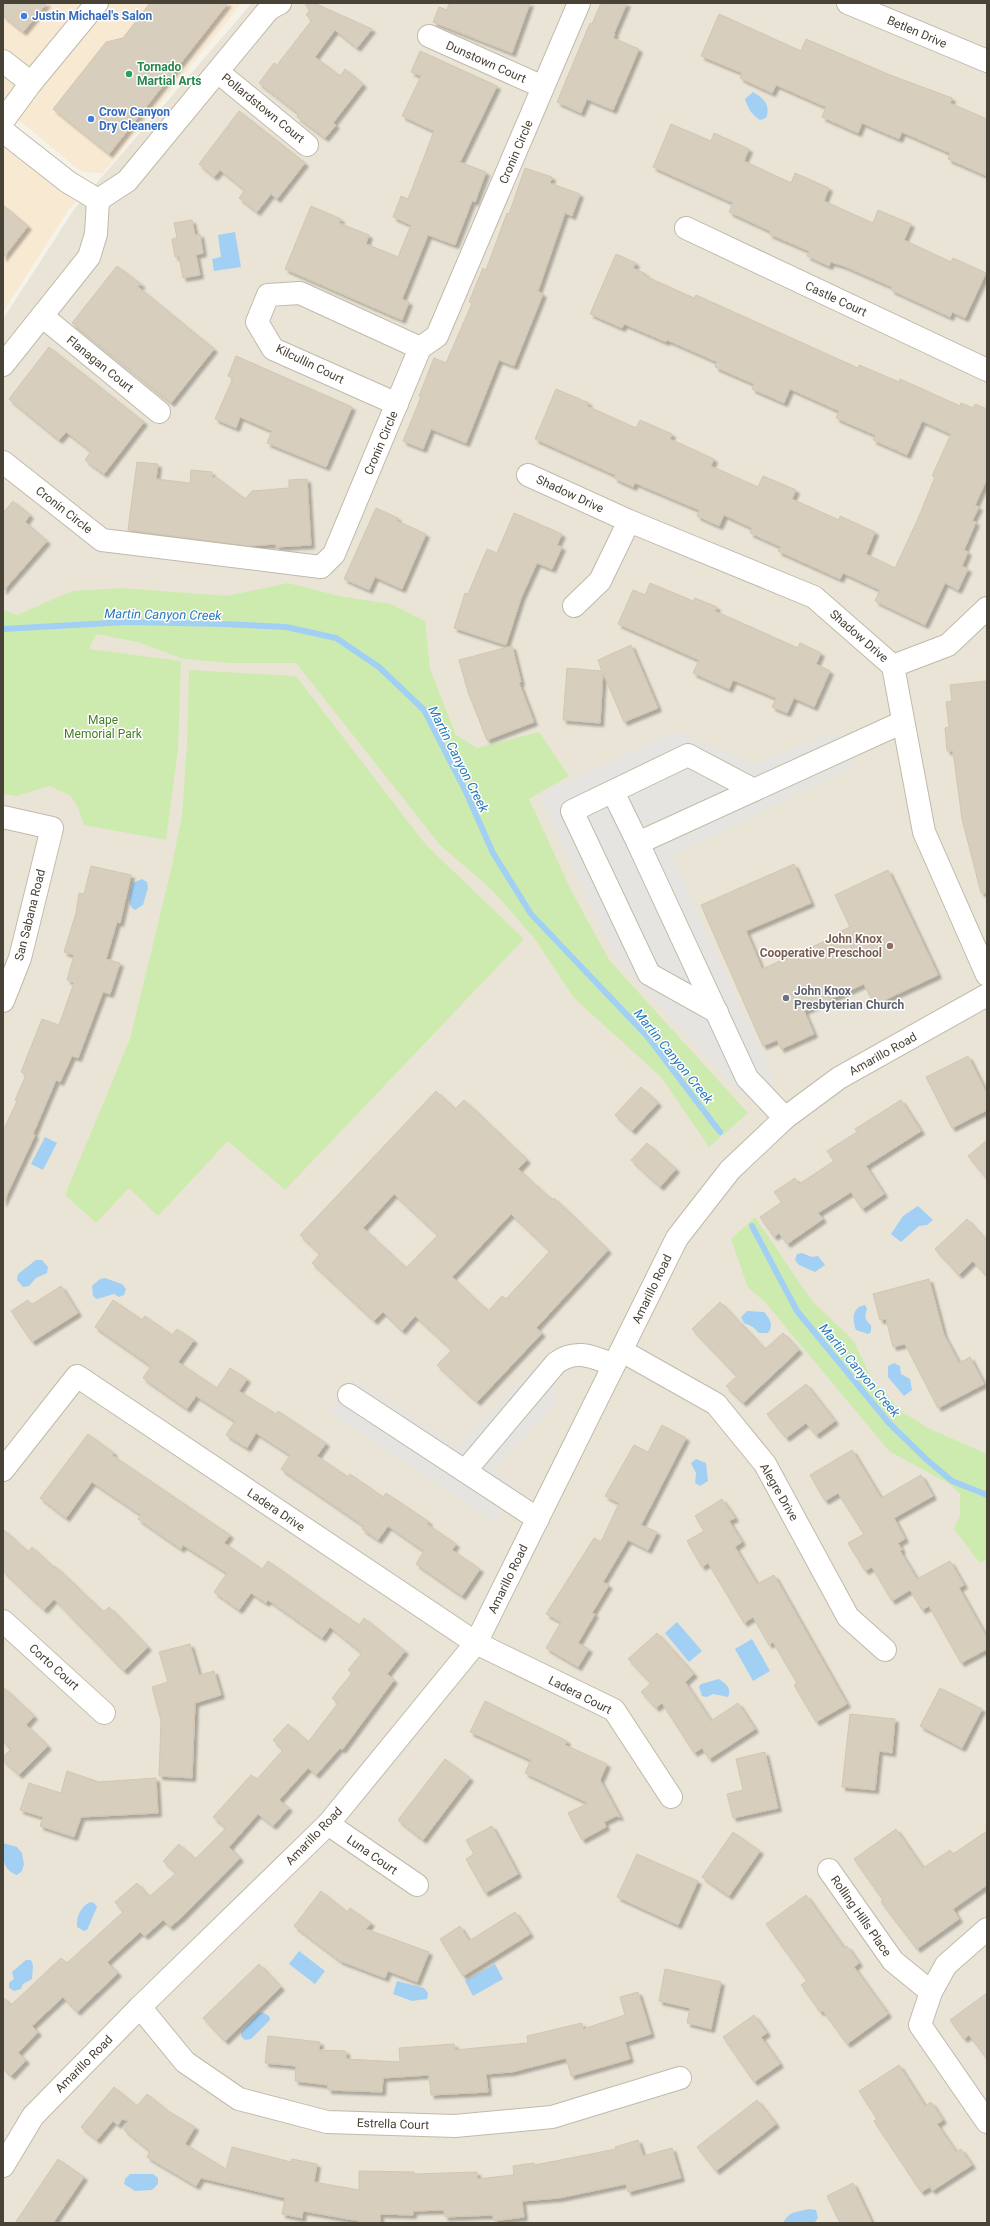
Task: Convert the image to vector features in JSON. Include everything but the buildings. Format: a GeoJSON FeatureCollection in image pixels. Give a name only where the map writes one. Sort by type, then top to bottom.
{"type":"FeatureCollection","features":[{"type":"Feature","properties":{"kind":"street"},"geometry":{"type":"LineString","coordinates":[[3,121],[31,83],[97,3]]}},
{"type":"Feature","properties":{"kind":"street"},"geometry":{"type":"LineString","coordinates":[[98,200],[127,181],[270,9],[280,3]]}},
{"type":"Feature","properties":{"kind":"street","name":"Cronin Circle"},"geometry":{"type":"LineString","coordinates":[[6,470],[102,540],[321,568],[334,554],[420,348],[437,336],[579,3]]}},
{"type":"Feature","properties":{"kind":"street","name":"Betlen Drive"},"geometry":{"type":"LineString","coordinates":[[848,3],[987,61]]}},
{"type":"Feature","properties":{"kind":"street","name":"Dunstown Court"},"geometry":{"type":"LineString","coordinates":[[429,36],[543,87]]}},
{"type":"Feature","properties":{"kind":"street"},"geometry":{"type":"LineString","coordinates":[[3,61],[31,83]]}},
{"type":"Feature","properties":{"kind":"street","name":"Pollardstown Court"},"geometry":{"type":"LineString","coordinates":[[218,72],[307,145]]}},
{"type":"Feature","properties":{"kind":"street"},"geometry":{"type":"LineString","coordinates":[[3,131],[68,182],[98,200]]}},
{"type":"Feature","properties":{"kind":"street"},"geometry":{"type":"LineString","coordinates":[[3,365],[89,257],[96,234],[98,200]]}},
{"type":"Feature","properties":{"kind":"street","name":"Castle Court"},"geometry":{"type":"LineString","coordinates":[[686,228],[987,370]]}},
{"type":"Feature","properties":{"kind":"street","name":"Kilcullin Court"},"geometry":{"type":"LineString","coordinates":[[397,404],[273,349],[257,322],[262,309],[268,295],[300,293],[420,348]]}},
{"type":"Feature","properties":{"kind":"street","name":"Flanagan Court"},"geometry":{"type":"LineString","coordinates":[[42,316],[159,412]]}},
{"type":"Feature","properties":{"kind":"street","name":"Shadow Drive"},"geometry":{"type":"LineString","coordinates":[[528,475],[629,521],[814,597],[893,666],[924,832],[987,975]]}},
{"type":"Feature","properties":{"kind":"street"},"geometry":{"type":"LineString","coordinates":[[574,606],[600,581],[629,521]]}},
{"type":"Feature","properties":{"kind":"street"},"geometry":{"type":"LineString","coordinates":[[893,666],[948,645],[987,608]]}},
{"type":"Feature","properties":{"kind":"street"},"geometry":{"type":"LineString","coordinates":[[638,843],[903,722]]}},
{"type":"Feature","properties":{"kind":"street"},"geometry":{"type":"LineString","coordinates":[[716,1012],[649,974],[572,811],[688,755],[754,790]]}},
{"type":"Feature","properties":{"kind":"street"},"geometry":{"type":"LineString","coordinates":[[613,792],[748,1078],[785,1118]]}},
{"type":"Feature","properties":{"kind":"street","name":"San Sabana Road"},"geometry":{"type":"LineString","coordinates":[[3,817],[52,828],[20,958],[3,1001]]}},
{"type":"Feature","properties":{"kind":"street","name":"Amarillo Road"},"geometry":{"type":"LineString","coordinates":[[3,2166],[33,2116],[140,2007],[328,1824],[476,1643],[677,1238],[730,1170],[785,1118],[839,1078],[987,996]]}},
{"type":"Feature","properties":{"kind":"street","name":"Alegre Drive"},"geometry":{"type":"LineString","coordinates":[[465,1471],[556,1364],[564,1357],[574,1354],[584,1354],[618,1358],[716,1404],[765,1464],[848,1617],[885,1650]]}},
{"type":"Feature","properties":{"kind":"street","name":"Ladera Drive"},"geometry":{"type":"LineString","coordinates":[[3,1470],[77,1376],[476,1643]]}},
{"type":"Feature","properties":{"kind":"street"},"geometry":{"type":"LineString","coordinates":[[350,1395],[538,1519]]}},
{"type":"Feature","properties":{"kind":"street","name":"Corto Court"},"geometry":{"type":"LineString","coordinates":[[3,1621],[104,1713]]}},
{"type":"Feature","properties":{"kind":"street","name":"Ladera Court"},"geometry":{"type":"LineString","coordinates":[[476,1643],[614,1710],[671,1797]]}},
{"type":"Feature","properties":{"kind":"street","name":"Luna Court"},"geometry":{"type":"LineString","coordinates":[[328,1824],[417,1885]]}},
{"type":"Feature","properties":{"kind":"street","name":"Rolling Hills Place"},"geometry":{"type":"LineString","coordinates":[[829,1870],[893,1961],[931,1992]]}},
{"type":"Feature","properties":{"kind":"street"},"geometry":{"type":"LineString","coordinates":[[987,1929],[946,1965],[931,1992],[920,2025],[987,2122]]}},
{"type":"Feature","properties":{"kind":"street","name":"Estrella Court"},"geometry":{"type":"LineString","coordinates":[[140,2007],[185,2062],[239,2099],[327,2122],[455,2126],[552,2117],[680,2078]]}},
{"type":"Feature","properties":{"kind":"shaded area"},"geometry":{"type":"Polygon","coordinates":[[[3,3],[242,3],[103,173],[82,172],[3,107],[3,3]]]}},
{"type":"Feature","properties":{"kind":"shaded area"},"geometry":{"type":"Polygon","coordinates":[[[252,3],[987,3],[987,2223],[3,2223],[3,319],[75,208],[252,3]]]}},
{"type":"Feature","properties":{"kind":"shaded area"},"geometry":{"type":"Polygon","coordinates":[[[3,143],[76,202],[68,210],[3,312],[3,143]]]}},
{"type":"Feature","properties":{"kind":"shaded area"},"geometry":{"type":"Polygon","coordinates":[[[676,731],[753,765],[830,732],[846,738],[855,765],[672,856],[775,1083],[743,1097],[615,958],[539,794],[676,731]]]}},
{"type":"Feature","properties":{"kind":"shaded area"},"geometry":{"type":"Polygon","coordinates":[[[539,1363],[556,1379],[555,1405],[493,1469],[518,1488],[495,1522],[329,1412],[355,1378],[457,1447],[539,1363]]]}},
{"type":"Feature","properties":{"kind":"green space","name":"Mape Memorial Park"},"geometry":{"type":"Polygon","coordinates":[[[288,583],[339,596],[391,604],[425,621],[430,669],[456,735],[477,748],[539,732],[569,776],[529,799],[570,888],[609,960],[748,1113],[709,1147],[661,1077],[574,998],[534,938],[492,890],[440,845],[296,663],[233,663],[184,659],[138,642],[96,634],[89,649],[181,661],[178,749],[166,840],[84,825],[78,808],[70,795],[49,786],[16,796],[3,794],[3,610],[17,615],[72,591],[123,588],[227,596],[288,583]]]}},
{"type":"Feature","properties":{"kind":"green space"},"geometry":{"type":"Polygon","coordinates":[[[189,670],[296,676],[426,845],[524,939],[285,1190],[228,1141],[158,1216],[129,1188],[96,1223],[65,1195],[130,1039],[171,870],[182,815],[187,744],[189,670]]]}},
{"type":"Feature","properties":{"kind":"green space"},"geometry":{"type":"Polygon","coordinates":[[[755,1217],[812,1301],[854,1341],[872,1380],[901,1411],[928,1428],[987,1454],[987,1559],[980,1563],[954,1529],[960,1516],[960,1494],[951,1485],[889,1451],[764,1301],[748,1288],[731,1239],[755,1217]]]}},
{"type":"Feature","properties":{"kind":"water"},"geometry":{"type":"Polygon","coordinates":[[[753,92],[766,103],[768,110],[766,118],[760,120],[747,106],[745,99],[753,92]]]}},
{"type":"Feature","properties":{"kind":"water"},"geometry":{"type":"Polygon","coordinates":[[[235,232],[241,267],[214,271],[212,259],[221,257],[218,235],[235,232]]]}},
{"type":"Feature","properties":{"kind":"water"},"geometry":{"type":"Polygon","coordinates":[[[142,879],[147,882],[148,888],[143,905],[135,910],[130,905],[130,894],[133,883],[142,879]]]}},
{"type":"Feature","properties":{"kind":"water"},"geometry":{"type":"Polygon","coordinates":[[[45,1137],[57,1143],[43,1170],[31,1164],[45,1137]]]}},
{"type":"Feature","properties":{"kind":"water"},"geometry":{"type":"Polygon","coordinates":[[[918,1206],[933,1220],[927,1225],[919,1226],[901,1242],[891,1234],[903,1216],[918,1206]]]}},
{"type":"Feature","properties":{"kind":"water"},"geometry":{"type":"Polygon","coordinates":[[[802,1253],[812,1257],[818,1256],[825,1265],[815,1272],[799,1265],[795,1260],[797,1254],[802,1253]]]}},
{"type":"Feature","properties":{"kind":"water"},"geometry":{"type":"Polygon","coordinates":[[[36,1260],[42,1260],[48,1267],[47,1273],[36,1278],[29,1286],[23,1287],[17,1280],[18,1274],[36,1260]]]}},
{"type":"Feature","properties":{"kind":"water"},"geometry":{"type":"Polygon","coordinates":[[[105,1278],[122,1284],[126,1289],[124,1295],[119,1297],[114,1294],[97,1299],[93,1296],[92,1286],[100,1279],[105,1278]]]}},
{"type":"Feature","properties":{"kind":"water"},"geometry":{"type":"Polygon","coordinates":[[[865,1305],[867,1309],[867,1322],[871,1325],[871,1332],[868,1334],[856,1330],[854,1322],[855,1311],[861,1306],[865,1305]]]}},
{"type":"Feature","properties":{"kind":"water"},"geometry":{"type":"Polygon","coordinates":[[[747,1311],[764,1312],[771,1325],[768,1333],[759,1333],[753,1327],[744,1323],[741,1317],[747,1311]]]}},
{"type":"Feature","properties":{"kind":"water"},"geometry":{"type":"Polygon","coordinates":[[[894,1363],[900,1366],[901,1374],[910,1379],[912,1390],[904,1396],[888,1377],[888,1366],[894,1363]]]}},
{"type":"Feature","properties":{"kind":"water"},"geometry":{"type":"Polygon","coordinates":[[[696,1459],[706,1463],[708,1481],[700,1486],[695,1483],[696,1473],[691,1463],[696,1459]]]}},
{"type":"Feature","properties":{"kind":"water"},"geometry":{"type":"Polygon","coordinates":[[[677,1622],[702,1651],[689,1662],[665,1633],[677,1622]]]}},
{"type":"Feature","properties":{"kind":"water"},"geometry":{"type":"Polygon","coordinates":[[[752,1639],[770,1671],[753,1681],[735,1649],[752,1639]]]}},
{"type":"Feature","properties":{"kind":"water"},"geometry":{"type":"Polygon","coordinates":[[[719,1679],[729,1689],[728,1697],[713,1694],[707,1697],[702,1696],[699,1687],[701,1684],[719,1679]]]}},
{"type":"Feature","properties":{"kind":"water"},"geometry":{"type":"Polygon","coordinates":[[[3,1843],[17,1847],[22,1853],[24,1864],[22,1871],[17,1875],[8,1870],[4,1862],[3,1843]]]}},
{"type":"Feature","properties":{"kind":"water"},"geometry":{"type":"Polygon","coordinates":[[[90,1902],[94,1903],[97,1907],[87,1930],[84,1931],[77,1927],[77,1919],[82,1909],[90,1902]]]}},
{"type":"Feature","properties":{"kind":"water"},"geometry":{"type":"Polygon","coordinates":[[[299,1951],[325,1971],[315,1984],[289,1964],[299,1951]]]}},
{"type":"Feature","properties":{"kind":"water"},"geometry":{"type":"Polygon","coordinates":[[[26,1960],[31,1960],[33,1965],[32,1979],[23,1984],[21,1989],[14,1991],[9,1988],[9,1983],[14,1979],[12,1972],[26,1960]]]}},
{"type":"Feature","properties":{"kind":"water"},"geometry":{"type":"Polygon","coordinates":[[[495,1964],[503,1979],[473,1996],[465,1981],[495,1964]]]}},
{"type":"Feature","properties":{"kind":"water"},"geometry":{"type":"Polygon","coordinates":[[[397,1981],[424,1988],[428,1993],[427,1999],[412,2001],[393,1994],[397,1981]]]}},
{"type":"Feature","properties":{"kind":"water"},"geometry":{"type":"Polygon","coordinates":[[[262,2012],[269,2016],[270,2020],[251,2039],[245,2040],[241,2036],[241,2032],[258,2014],[262,2012]]]}},
{"type":"Feature","properties":{"kind":"water"},"geometry":{"type":"Polygon","coordinates":[[[130,2174],[153,2174],[158,2178],[158,2184],[152,2190],[135,2191],[124,2184],[125,2179],[130,2174]]]}},
{"type":"Feature","properties":{"kind":"water"},"geometry":{"type":"Polygon","coordinates":[[[808,2209],[816,2210],[818,2218],[814,2223],[783,2223],[791,2214],[808,2209]]]}},
{"type":"Feature","properties":{"kind":"waterway","name":"Martin Canyon Creek"},"geometry":{"type":"LineString","coordinates":[[3,629],[128,622],[286,627],[336,638],[379,667],[424,710],[465,790],[493,853],[531,914],[647,1036],[720,1132]]}},
{"type":"Feature","properties":{"kind":"waterway","name":"Martin Canyon Creek"},"geometry":{"type":"LineString","coordinates":[[752,1226],[797,1311],[889,1423],[927,1460],[952,1481],[987,1495]]}},
{"type":"Feature","properties":{"kind":"place","name":"Justin Michael's Salon"},"geometry":{"type":"Point","coordinates":[24,16]}},
{"type":"Feature","properties":{"kind":"place","name":"Tornado Martial Arts"},"geometry":{"type":"Point","coordinates":[129,74]}},
{"type":"Feature","properties":{"kind":"place","name":"Crow Canyon Dry Cleaners"},"geometry":{"type":"Point","coordinates":[91,119]}},
{"type":"Feature","properties":{"kind":"place","name":"John Knox Cooperative Preschool"},"geometry":{"type":"Point","coordinates":[890,946]}},
{"type":"Feature","properties":{"kind":"place","name":"John Knox Presbyterian Church"},"geometry":{"type":"Point","coordinates":[786,998]}}]}
